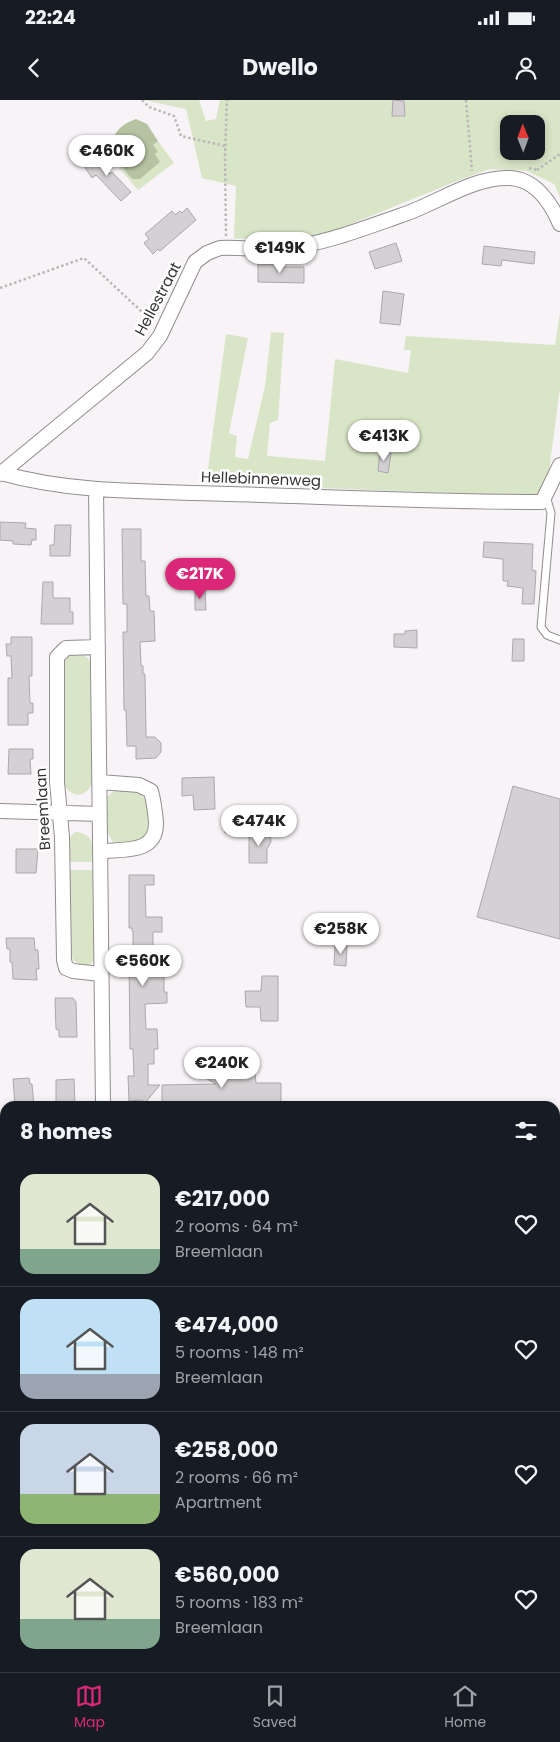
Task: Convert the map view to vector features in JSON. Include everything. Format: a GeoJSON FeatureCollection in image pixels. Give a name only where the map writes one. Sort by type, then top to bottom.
{"type":"FeatureCollection","features":[{"type":"Feature","properties":{"kind":"street","name":"Hellestraat"},"geometry":{"type":"LineString","coordinates":[[1,473],[147,353],[162,330],[195,262],[211,250],[226,248],[277,249],[299,246],[329,239],[404,215],[487,180],[511,178],[528,183]]}},
{"type":"Feature","properties":{"kind":"street"},"geometry":{"type":"LineString","coordinates":[[528,183],[544,196],[554,210],[560,224]]}},
{"type":"Feature","properties":{"kind":"street"},"geometry":{"type":"LineString","coordinates":[[546,495],[560,467]]}},
{"type":"Feature","properties":{"kind":"street","name":"Hellebinnenweg"},"geometry":{"type":"LineString","coordinates":[[1,473],[28,480],[96,489],[530,502],[542,502],[546,495]]}},
{"type":"Feature","properties":{"kind":"street"},"geometry":{"type":"LineString","coordinates":[[96,489],[103,1101]]}},
{"type":"Feature","properties":{"kind":"street","name":"Breemlaan"},"geometry":{"type":"LineString","coordinates":[[98,647],[66,648],[57,657],[57,782],[62,837],[64,960],[66,968],[73,971],[101,974]]}},
{"type":"Feature","properties":{"kind":"street"},"geometry":{"type":"LineString","coordinates":[[100,782],[139,785],[152,791],[155,804],[156,831],[153,839],[147,845],[101,851]]}},
{"type":"Feature","properties":{"kind":"street"},"geometry":{"type":"LineString","coordinates":[[0,811],[100,814]]}},
{"type":"Feature","properties":{"kind":"lane"},"geometry":{"type":"LineString","coordinates":[[546,495],[551,513],[541,627],[547,636],[560,640]]}},
{"type":"Feature","properties":{"kind":"path"},"geometry":{"type":"LineString","coordinates":[[142,100],[148,107],[174,116],[181,136],[225,146]]}},
{"type":"Feature","properties":{"kind":"path"},"geometry":{"type":"LineString","coordinates":[[226,248],[225,146],[227,100]]}},
{"type":"Feature","properties":{"kind":"path"},"geometry":{"type":"LineString","coordinates":[[466,100],[472,185]]}},
{"type":"Feature","properties":{"kind":"path"},"geometry":{"type":"LineString","coordinates":[[528,183],[537,170],[560,154]]}},
{"type":"Feature","properties":{"kind":"path"},"geometry":{"type":"LineString","coordinates":[[0,288],[84,258],[162,330]]}},
{"type":"Feature","properties":{"kind":"shaded area"},"geometry":{"type":"Polygon","coordinates":[[[144,100],[199,100],[206,121],[216,119],[220,100],[560,100],[560,197],[554,184],[527,171],[490,169],[324,235],[234,239],[236,186],[202,178],[186,109],[144,100]]]}},
{"type":"Feature","properties":{"kind":"shaded area"},"geometry":{"type":"Polygon","coordinates":[[[136,119],[147,124],[158,141],[153,145],[158,152],[155,154],[160,162],[140,179],[133,179],[128,175],[111,150],[118,130],[136,119]]]}},
{"type":"Feature","properties":{"kind":"shaded area"},"geometry":{"type":"Polygon","coordinates":[[[107,141],[112,144],[111,150],[128,175],[133,179],[158,152],[152,145],[158,141],[174,163],[138,190],[101,147],[107,141]]]}},
{"type":"Feature","properties":{"kind":"shaded area"},"geometry":{"type":"Polygon","coordinates":[[[560,313],[560,388],[548,479],[537,496],[206,484],[226,334],[248,338],[229,433],[237,436],[235,457],[248,459],[265,386],[271,332],[284,333],[278,420],[270,423],[267,456],[325,461],[335,359],[408,373],[411,350],[404,350],[406,336],[555,345],[560,313]]]}},
{"type":"Feature","properties":{"kind":"shaded area"},"geometry":{"type":"Polygon","coordinates":[[[77,653],[88,658],[90,662],[93,780],[87,791],[78,795],[69,791],[62,780],[63,663],[67,657],[77,653]]]}},
{"type":"Feature","properties":{"kind":"shaded area"},"geometry":{"type":"Polygon","coordinates":[[[116,789],[134,791],[149,803],[147,834],[135,842],[123,844],[113,842],[106,831],[106,798],[116,789]]]}},
{"type":"Feature","properties":{"kind":"shaded area"},"geometry":{"type":"Polygon","coordinates":[[[75,832],[86,835],[92,842],[94,862],[69,862],[68,839],[75,832]]]}},
{"type":"Feature","properties":{"kind":"shaded area"},"geometry":{"type":"Polygon","coordinates":[[[70,870],[93,870],[94,961],[89,965],[82,965],[76,962],[72,958],[70,951],[70,870]]]}},
{"type":"Feature","properties":{"kind":"building"},"geometry":{"type":"Polygon","coordinates":[[[393,100],[404,101],[405,116],[392,116],[393,100]]]}},
{"type":"Feature","properties":{"kind":"building"},"geometry":{"type":"Polygon","coordinates":[[[97,153],[110,174],[112,172],[131,192],[121,201],[96,175],[92,178],[84,166],[97,153]]]}},
{"type":"Feature","properties":{"kind":"building"},"geometry":{"type":"Polygon","coordinates":[[[187,208],[196,220],[160,251],[158,249],[153,254],[144,243],[149,239],[145,234],[172,211],[175,215],[180,211],[182,213],[187,208]]]}},
{"type":"Feature","properties":{"kind":"building"},"geometry":{"type":"Polygon","coordinates":[[[396,243],[402,261],[375,269],[369,252],[396,243]]]}},
{"type":"Feature","properties":{"kind":"building"},"geometry":{"type":"Polygon","coordinates":[[[484,246],[535,252],[534,264],[502,260],[501,266],[482,264],[484,246]]]}},
{"type":"Feature","properties":{"kind":"building"},"geometry":{"type":"Polygon","coordinates":[[[258,264],[282,264],[282,267],[304,267],[304,283],[258,282],[258,264]]]}},
{"type":"Feature","properties":{"kind":"building"},"geometry":{"type":"Polygon","coordinates":[[[383,291],[404,294],[400,325],[380,323],[383,291]]]}},
{"type":"Feature","properties":{"kind":"building"},"geometry":{"type":"Polygon","coordinates":[[[380,452],[391,453],[388,473],[378,471],[380,452]]]}},
{"type":"Feature","properties":{"kind":"building"},"geometry":{"type":"Polygon","coordinates":[[[0,522],[26,523],[25,528],[36,529],[36,540],[32,540],[31,545],[13,544],[13,541],[0,540],[0,522]]]}},
{"type":"Feature","properties":{"kind":"building"},"geometry":{"type":"Polygon","coordinates":[[[55,525],[71,525],[70,556],[50,556],[50,545],[54,545],[55,525]]]}},
{"type":"Feature","properties":{"kind":"building"},"geometry":{"type":"Polygon","coordinates":[[[122,529],[141,529],[141,561],[145,561],[146,596],[149,596],[150,611],[154,611],[155,641],[140,642],[141,666],[143,666],[143,674],[145,674],[146,737],[155,737],[161,743],[161,752],[156,758],[136,759],[136,746],[127,746],[126,710],[124,710],[123,632],[127,632],[127,604],[123,604],[122,529]]]}},
{"type":"Feature","properties":{"kind":"building"},"geometry":{"type":"Polygon","coordinates":[[[484,542],[533,544],[532,570],[536,571],[534,604],[522,604],[523,588],[507,586],[508,581],[503,581],[503,559],[483,557],[484,542]]]}},
{"type":"Feature","properties":{"kind":"building"},"geometry":{"type":"Polygon","coordinates":[[[183,579],[198,579],[198,589],[183,589],[183,579]]]}},
{"type":"Feature","properties":{"kind":"building"},"geometry":{"type":"Polygon","coordinates":[[[43,582],[53,582],[53,598],[70,598],[70,612],[73,612],[73,624],[41,624],[43,582]]]}},
{"type":"Feature","properties":{"kind":"building"},"geometry":{"type":"Polygon","coordinates":[[[205,590],[206,610],[195,610],[195,591],[205,590]]]}},
{"type":"Feature","properties":{"kind":"building"},"geometry":{"type":"Polygon","coordinates":[[[417,630],[417,648],[394,647],[394,634],[405,634],[405,631],[417,630]]]}},
{"type":"Feature","properties":{"kind":"building"},"geometry":{"type":"Polygon","coordinates":[[[11,637],[32,637],[32,676],[29,676],[30,703],[33,703],[33,713],[28,713],[28,725],[8,725],[8,678],[12,678],[11,656],[7,656],[6,644],[11,644],[11,637]]]}},
{"type":"Feature","properties":{"kind":"building"},"geometry":{"type":"Polygon","coordinates":[[[513,639],[524,639],[524,661],[512,661],[513,639]]]}},
{"type":"Feature","properties":{"kind":"building"},"geometry":{"type":"Polygon","coordinates":[[[9,749],[33,749],[33,759],[30,759],[31,774],[8,774],[9,749]]]}},
{"type":"Feature","properties":{"kind":"building"},"geometry":{"type":"Polygon","coordinates":[[[214,777],[215,809],[194,810],[193,795],[182,796],[182,778],[214,777]]]}},
{"type":"Feature","properties":{"kind":"building"},"geometry":{"type":"Polygon","coordinates":[[[513,786],[560,799],[560,939],[477,917],[513,786]]]}},
{"type":"Feature","properties":{"kind":"building"},"geometry":{"type":"Polygon","coordinates":[[[243,820],[243,832],[225,833],[225,821],[243,820]]]}},
{"type":"Feature","properties":{"kind":"building"},"geometry":{"type":"Polygon","coordinates":[[[249,832],[270,832],[271,842],[267,849],[267,863],[249,863],[249,832]]]}},
{"type":"Feature","properties":{"kind":"building"},"geometry":{"type":"Polygon","coordinates":[[[16,849],[38,849],[36,873],[16,873],[16,849]]]}},
{"type":"Feature","properties":{"kind":"building"},"geometry":{"type":"Polygon","coordinates":[[[129,875],[154,875],[154,885],[145,885],[146,917],[162,917],[162,932],[153,932],[153,954],[164,954],[164,992],[167,992],[167,1003],[145,1004],[146,1029],[157,1029],[158,1049],[154,1049],[154,1064],[148,1064],[148,1085],[160,1085],[147,1101],[129,1101],[128,1076],[134,1076],[133,1049],[130,1049],[129,954],[133,954],[133,931],[132,928],[129,928],[129,875]]]}},
{"type":"Feature","properties":{"kind":"building"},"geometry":{"type":"Polygon","coordinates":[[[6,938],[34,938],[35,950],[38,950],[39,969],[36,969],[37,980],[13,979],[10,949],[7,949],[6,938]]]}},
{"type":"Feature","properties":{"kind":"building"},"geometry":{"type":"Polygon","coordinates":[[[335,944],[347,944],[346,966],[334,965],[335,944]]]}},
{"type":"Feature","properties":{"kind":"building"},"geometry":{"type":"Polygon","coordinates":[[[262,976],[278,976],[278,1021],[261,1021],[260,1007],[246,1007],[245,991],[261,991],[262,976]]]}},
{"type":"Feature","properties":{"kind":"building"},"geometry":{"type":"Polygon","coordinates":[[[55,998],[73,998],[76,1002],[77,1037],[59,1037],[59,1030],[56,1029],[55,998]]]}},
{"type":"Feature","properties":{"kind":"building"},"geometry":{"type":"Polygon","coordinates":[[[220,1058],[220,1074],[255,1073],[256,1083],[281,1083],[281,1101],[162,1101],[162,1085],[216,1084],[193,1071],[193,1060],[220,1058]]]}},
{"type":"Feature","properties":{"kind":"building"},"geometry":{"type":"Polygon","coordinates":[[[29,1078],[30,1084],[32,1084],[34,1101],[15,1101],[13,1079],[29,1078]]]}},
{"type":"Feature","properties":{"kind":"building"},"geometry":{"type":"Polygon","coordinates":[[[74,1079],[75,1101],[56,1101],[56,1080],[74,1079]]]}}]}
